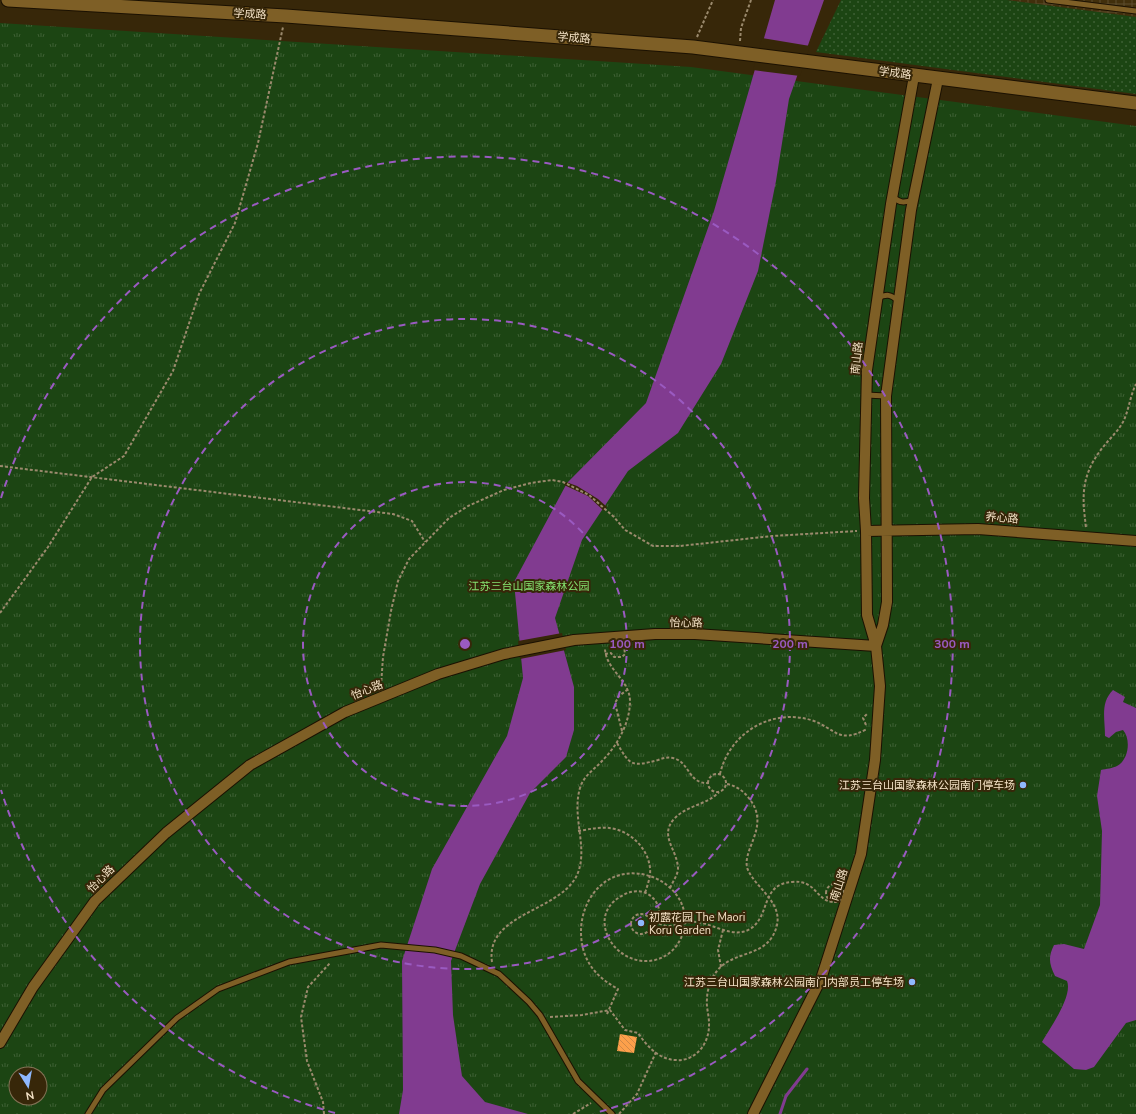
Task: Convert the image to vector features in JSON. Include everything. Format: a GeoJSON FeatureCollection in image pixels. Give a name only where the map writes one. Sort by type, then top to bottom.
{"type":"FeatureCollection","features":[{"type":"Feature","properties":{"kind":"street","name":"学成路"},"geometry":{"type":"LineString","coordinates":[[8,0],[286,16],[693,47],[1136,103]]}},
{"type":"Feature","properties":{"kind":"street","name":"南山路"},"geometry":{"type":"LineString","coordinates":[[753,1114],[821,979],[862,854],[875,760],[880,686],[876,646],[867,615],[864,498],[867,370],[892,196],[914,76]]}},
{"type":"Feature","properties":{"kind":"street","name":"南山路"},"geometry":{"type":"LineString","coordinates":[[876,646],[883,625],[887,602],[886,396],[913,200],[938,79]]}},
{"type":"Feature","properties":{"kind":"street","name":"养心路"},"geometry":{"type":"LineString","coordinates":[[866,531],[978,529],[1136,541]]}},
{"type":"Feature","properties":{"kind":"street","name":"怡心路"},"geometry":{"type":"LineString","coordinates":[[0,1043],[33,987],[95,901],[166,833],[250,765],[345,712],[438,674],[504,654],[574,640],[655,634],[695,634],[876,646]]}},
{"type":"Feature","properties":{"kind":"lane"},"geometry":{"type":"LineString","coordinates":[[1048,0],[1136,11]]}},
{"type":"Feature","properties":{"kind":"lane"},"geometry":{"type":"LineString","coordinates":[[892,196],[898,201],[905,203],[913,200]]}},
{"type":"Feature","properties":{"kind":"lane"},"geometry":{"type":"LineString","coordinates":[[877,298],[884,295],[893,296],[898,301]]}},
{"type":"Feature","properties":{"kind":"lane"},"geometry":{"type":"LineString","coordinates":[[866,395],[886,396]]}},
{"type":"Feature","properties":{"kind":"lane"},"geometry":{"type":"LineString","coordinates":[[88,1114],[103,1090],[177,1018],[218,989],[289,962],[381,946],[435,950],[461,956],[493,971],[529,1002],[541,1017],[578,1081],[612,1114]]}},
{"type":"Feature","properties":{"kind":"path"},"geometry":{"type":"LineString","coordinates":[[693,47],[713,0]]}},
{"type":"Feature","properties":{"kind":"path"},"geometry":{"type":"LineString","coordinates":[[746,54],[741,28],[751,0]]}},
{"type":"Feature","properties":{"kind":"path"},"geometry":{"type":"LineString","coordinates":[[0,613],[48,547],[92,477],[124,456],[173,371],[199,294],[235,223],[258,143],[286,16]]}},
{"type":"Feature","properties":{"kind":"path"},"geometry":{"type":"LineString","coordinates":[[1087,537],[1083,502],[1084,483],[1090,467],[1100,451],[1123,421],[1136,384]]}},
{"type":"Feature","properties":{"kind":"path"},"geometry":{"type":"LineString","coordinates":[[0,466],[393,514],[412,521],[425,542]]}},
{"type":"Feature","properties":{"kind":"path"},"geometry":{"type":"LineString","coordinates":[[381,698],[383,657],[398,581],[409,559],[449,518],[468,506],[504,490],[531,483],[552,480],[580,489],[600,504],[625,530],[653,546],[680,546],[772,536],[866,531]]}},
{"type":"Feature","properties":{"kind":"path"},"geometry":{"type":"LineString","coordinates":[[493,971],[492,947],[502,931],[527,911],[553,900],[564,892],[576,877],[582,855],[578,831],[577,800],[584,779],[617,743],[628,715],[630,701],[627,690],[608,662],[605,654],[606,647],[609,642]]}},
{"type":"Feature","properties":{"kind":"path"},"geometry":{"type":"LineString","coordinates":[[605,654],[611,654],[618,658],[624,656],[625,653],[621,642]]}},
{"type":"Feature","properties":{"kind":"path"},"geometry":{"type":"LineString","coordinates":[[622,732],[615,703],[619,696],[627,690]]}},
{"type":"Feature","properties":{"kind":"path"},"geometry":{"type":"LineString","coordinates":[[720,774],[725,758],[739,738],[748,730],[765,721],[778,718],[801,718],[812,720],[842,736],[850,736],[868,728]]}},
{"type":"Feature","properties":{"kind":"path"},"geometry":{"type":"LineString","coordinates":[[617,743],[626,759],[631,764],[643,764],[671,757],[682,762],[695,780],[699,783],[708,783]]}},
{"type":"Feature","properties":{"kind":"path"},"geometry":{"type":"LineString","coordinates":[[719,792],[710,789],[708,783],[712,776],[720,774]]}},
{"type":"Feature","properties":{"kind":"path"},"geometry":{"type":"LineString","coordinates":[[610,1010],[625,1030],[638,1033],[646,1046],[665,1058],[682,1060],[696,1054],[703,1048],[707,1038],[710,1024],[706,1000],[708,991],[717,970],[763,947],[774,933],[778,919],[774,906],[750,875],[747,868],[749,852],[756,830],[757,816],[755,808],[742,791],[727,784],[725,778],[720,774]]}},
{"type":"Feature","properties":{"kind":"path"},"geometry":{"type":"LineString","coordinates":[[670,888],[676,878],[678,868],[668,838],[667,832],[670,824],[682,812],[714,797],[724,789],[727,784]]}},
{"type":"Feature","properties":{"kind":"path"},"geometry":{"type":"LineString","coordinates":[[578,831],[595,828],[615,829],[632,837],[645,853],[648,861],[650,875],[646,893]]}},
{"type":"Feature","properties":{"kind":"path"},"geometry":{"type":"LineString","coordinates":[[608,1014],[618,989],[600,978],[588,961],[584,950],[582,936],[584,910],[596,890],[606,881],[626,873],[650,875],[657,878],[670,888],[681,905],[685,922],[679,943],[665,956],[646,962],[626,958],[618,952],[606,933],[605,924],[608,911],[616,899],[632,891],[646,893],[656,900],[659,908],[656,922],[650,926],[647,931],[638,933],[632,930],[630,923],[633,917],[638,914],[645,915],[656,922],[668,926],[685,922],[704,924],[723,930],[738,932],[749,929],[759,920],[768,897],[773,889],[780,884],[799,882],[812,886],[825,900],[833,902],[841,900],[844,895],[843,889],[836,884],[830,885],[826,893],[828,899],[833,902]]}},
{"type":"Feature","properties":{"kind":"path"},"geometry":{"type":"LineString","coordinates":[[650,919],[650,926]]}},
{"type":"Feature","properties":{"kind":"path"},"geometry":{"type":"LineString","coordinates":[[721,967],[718,950],[723,930]]}},
{"type":"Feature","properties":{"kind":"path"},"geometry":{"type":"LineString","coordinates":[[324,1114],[323,1102],[307,1061],[301,1017],[308,987],[340,952]]}},
{"type":"Feature","properties":{"kind":"path"},"geometry":{"type":"LineString","coordinates":[[541,1017],[576,1016],[610,1010]]}},
{"type":"Feature","properties":{"kind":"path"},"geometry":{"type":"LineString","coordinates":[[619,1114],[636,1094],[656,1052]]}},
{"type":"Feature","properties":{"kind":"path"},"geometry":{"type":"LineString","coordinates":[[573,1114],[597,1099]]}},
{"type":"Feature","properties":{"kind":"shaded area"},"geometry":{"type":"Polygon","coordinates":[[[775,0],[824,0],[789,99],[776,181],[758,271],[721,364],[678,433],[628,471],[582,540],[555,618],[574,687],[574,730],[566,757],[530,793],[480,884],[451,961],[453,1015],[462,1076],[485,1102],[528,1114],[399,1114],[403,1090],[402,961],[432,869],[507,736],[523,678],[514,582],[567,483],[646,403],[714,211],[775,0]]]}},
{"type":"Feature","properties":{"kind":"shaded area"},"geometry":{"type":"Polygon","coordinates":[[[1007,0],[1136,0],[1136,17],[1007,0]]]}},
{"type":"Feature","properties":{"kind":"shaded area"},"geometry":{"type":"Polygon","coordinates":[[[1113,690],[1125,697],[1123,702],[1136,708],[1136,1020],[1126,1023],[1094,1067],[1086,1070],[1074,1069],[1042,1042],[1060,1012],[1067,995],[1068,987],[1067,981],[1055,976],[1051,968],[1050,957],[1054,945],[1064,944],[1084,949],[1100,905],[1102,831],[1097,796],[1101,770],[1115,767],[1121,763],[1128,749],[1126,734],[1123,730],[1116,732],[1109,738],[1105,736],[1104,711],[1106,700],[1113,690]]]}},
{"type":"Feature","properties":{"kind":"green space"},"geometry":{"type":"Polygon","coordinates":[[[841,0],[1007,0],[1136,17],[1136,94],[816,52],[841,0]]]}},
{"type":"Feature","properties":{"kind":"green space","name":"江苏三台山国家森林公园"},"geometry":{"type":"Polygon","coordinates":[[[0,23],[691,67],[1136,126],[1136,1114],[0,1114],[0,23]]]}},
{"type":"Feature","properties":{"kind":"pier"},"geometry":{"type":"Polygon","coordinates":[[[762,38],[810,46],[800,76],[753,70],[762,38]]]}},
{"type":"Feature","properties":{"kind":"pier"},"geometry":{"type":"Polygon","coordinates":[[[566,482],[577,486],[598,499],[607,507],[604,511],[588,496],[564,485],[566,482]]]}},
{"type":"Feature","properties":{"kind":"pier"},"geometry":{"type":"Polygon","coordinates":[[[562,633],[566,650],[520,659],[518,641],[562,633]]]}},
{"type":"Feature","properties":{"kind":"building"},"geometry":{"type":"Polygon","coordinates":[[[620,1034],[637,1037],[634,1053],[617,1051],[620,1034]]]}},
{"type":"Feature","properties":{"kind":"waterway"},"geometry":{"type":"LineString","coordinates":[[780,1114],[786,1096],[807,1069]]}},
{"type":"Feature","properties":{"kind":"place","name":"江苏三台山国家森林公园南门停车场"},"geometry":{"type":"Point","coordinates":[1023,785]}},
{"type":"Feature","properties":{"kind":"place","name":"初露花园 The Maori Koru Garden"},"geometry":{"type":"Point","coordinates":[641,923]}},
{"type":"Feature","properties":{"kind":"place","name":"江苏三台山国家森林公园南门内部员工停车场"},"geometry":{"type":"Point","coordinates":[912,982]}}]}
